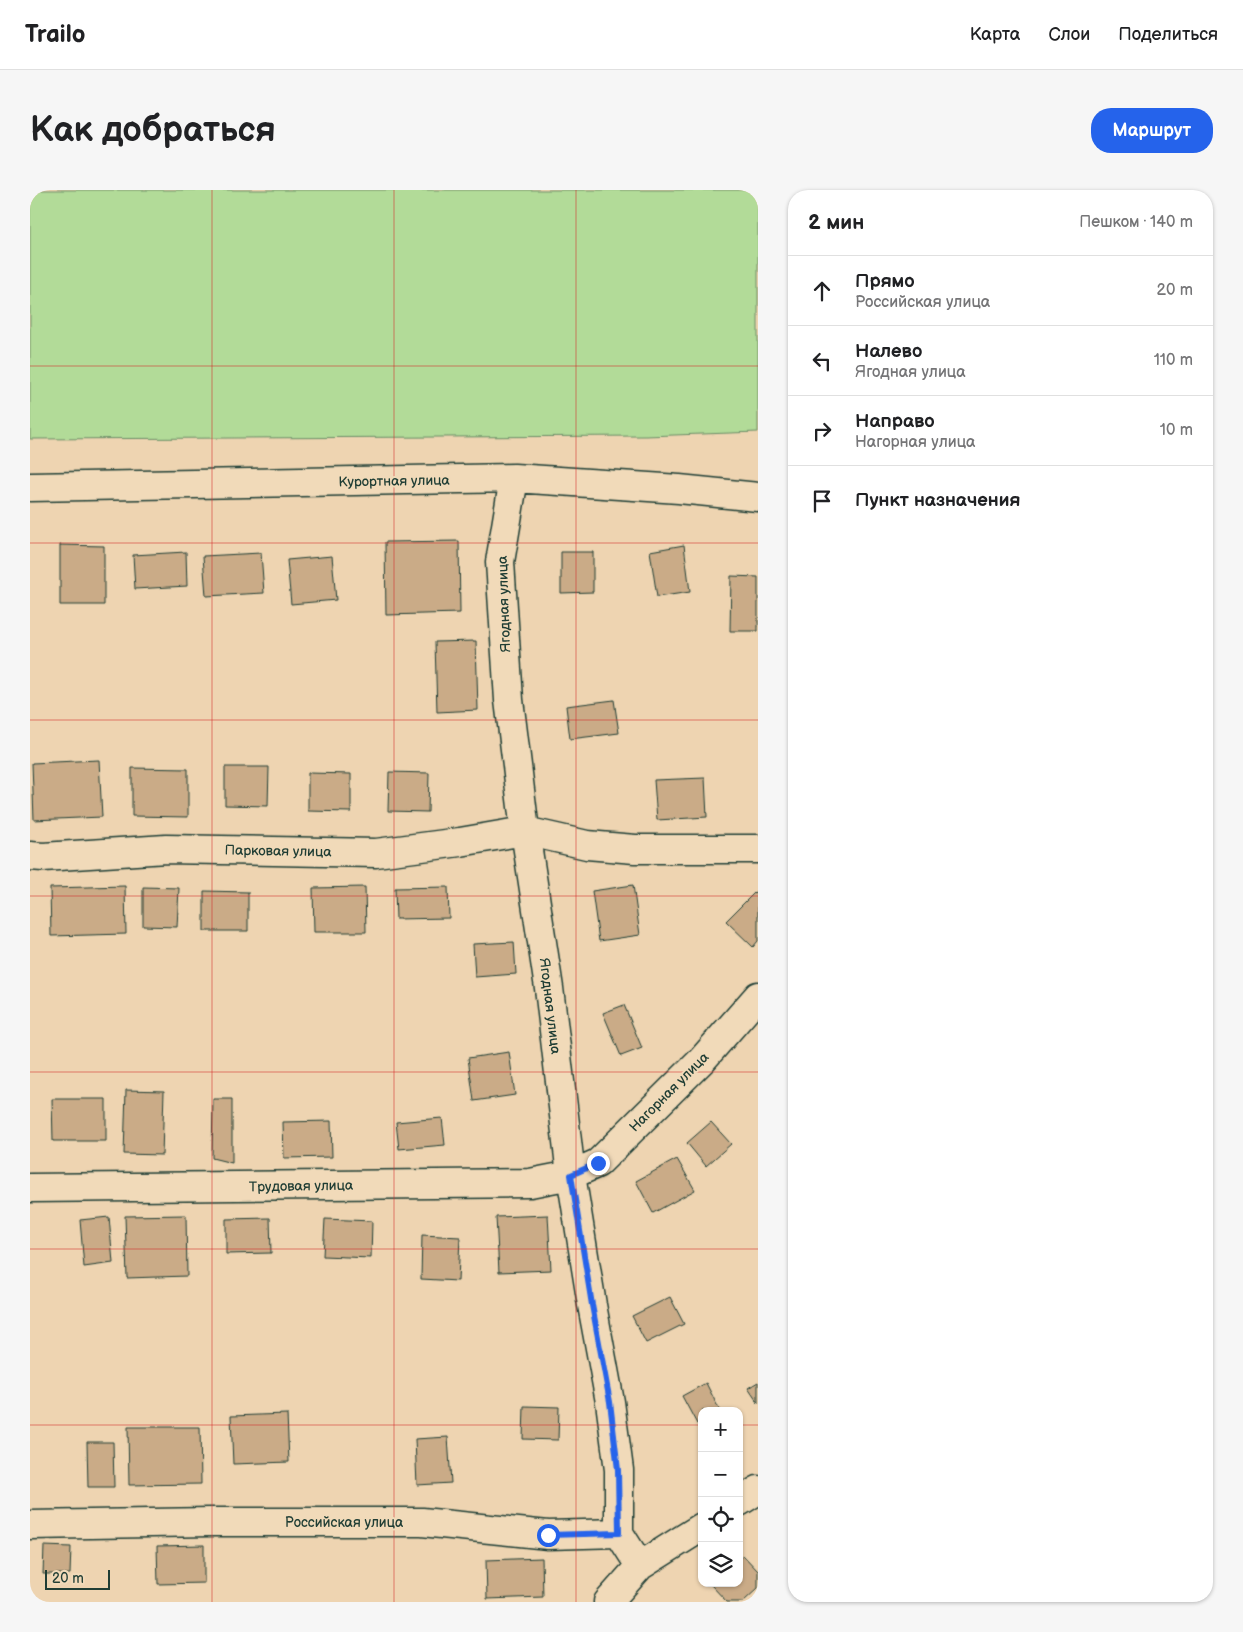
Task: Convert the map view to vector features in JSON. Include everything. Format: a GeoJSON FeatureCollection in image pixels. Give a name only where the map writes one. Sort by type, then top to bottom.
{"type":"FeatureCollection","features":[{"type":"Feature","properties":{"kind":"street","name":"Курортная улица"},"geometry":{"type":"LineString","coordinates":[[30,487],[514,478],[679,489],[758,497]]}},
{"type":"Feature","properties":{"kind":"street","name":"Ягодная улица"},"geometry":{"type":"LineString","coordinates":[[514,478],[500,562],[509,700],[549,988],[571,1175],[610,1402],[618,1470],[619,1533]]}},
{"type":"Feature","properties":{"kind":"street"},"geometry":{"type":"LineString","coordinates":[[526,831],[587,845],[635,849],[758,849]]}},
{"type":"Feature","properties":{"kind":"street","name":"Парковая улица"},"geometry":{"type":"LineString","coordinates":[[30,856],[43,857],[166,849],[376,853],[526,831]]}},
{"type":"Feature","properties":{"kind":"street","name":"Нагорная улица"},"geometry":{"type":"LineString","coordinates":[[571,1175],[598,1163],[702,1060],[758,996]]}},
{"type":"Feature","properties":{"kind":"street","name":"Трудовая улица"},"geometry":{"type":"LineString","coordinates":[[30,1188],[530,1183],[571,1175]]}},
{"type":"Feature","properties":{"kind":"street"},"geometry":{"type":"LineString","coordinates":[[743,1499],[758,1490]]}},
{"type":"Feature","properties":{"kind":"street","name":"Российская улица"},"geometry":{"type":"LineString","coordinates":[[30,1525],[211,1522],[422,1522],[548,1535],[619,1533]]}},
{"type":"Feature","properties":{"kind":"street"},"geometry":{"type":"LineString","coordinates":[[608,1602],[640,1566],[698,1529]]}},
{"type":"Feature","properties":{"kind":"street"},"geometry":{"type":"LineString","coordinates":[[619,1533],[640,1566]]}},
{"type":"Feature","properties":{"kind":"green space"},"geometry":{"type":"Polygon","coordinates":[[[30,190],[758,190],[758,432],[646,436],[30,439],[30,190]]]}},
{"type":"Feature","properties":{"kind":"building"},"geometry":{"type":"Polygon","coordinates":[[[459,541],[460,613],[386,615],[385,542],[459,541]]]}},
{"type":"Feature","properties":{"kind":"building"},"geometry":{"type":"Polygon","coordinates":[[[60,545],[104,546],[104,605],[60,605],[60,545]]]}},
{"type":"Feature","properties":{"kind":"building"},"geometry":{"type":"Polygon","coordinates":[[[684,545],[690,592],[657,597],[650,551],[684,545]]]}},
{"type":"Feature","properties":{"kind":"building"},"geometry":{"type":"Polygon","coordinates":[[[186,552],[187,586],[135,589],[133,555],[186,552]]]}},
{"type":"Feature","properties":{"kind":"building"},"geometry":{"type":"Polygon","coordinates":[[[561,552],[593,552],[593,592],[561,593],[561,552]]]}},
{"type":"Feature","properties":{"kind":"building"},"geometry":{"type":"Polygon","coordinates":[[[261,553],[264,593],[206,596],[203,556],[261,553]]]}},
{"type":"Feature","properties":{"kind":"building"},"geometry":{"type":"Polygon","coordinates":[[[332,556],[336,600],[291,604],[287,560],[332,556]]]}},
{"type":"Feature","properties":{"kind":"building"},"geometry":{"type":"Polygon","coordinates":[[[731,576],[758,577],[758,631],[730,631],[731,576]]]}},
{"type":"Feature","properties":{"kind":"building"},"geometry":{"type":"Polygon","coordinates":[[[476,641],[478,710],[437,712],[435,642],[476,641]]]}},
{"type":"Feature","properties":{"kind":"building"},"geometry":{"type":"Polygon","coordinates":[[[614,700],[619,733],[570,739],[566,706],[614,700]]]}},
{"type":"Feature","properties":{"kind":"building"},"geometry":{"type":"Polygon","coordinates":[[[99,760],[102,817],[34,820],[32,763],[99,760]]]}},
{"type":"Feature","properties":{"kind":"building"},"geometry":{"type":"Polygon","coordinates":[[[225,767],[269,767],[268,806],[225,805],[225,767]]]}},
{"type":"Feature","properties":{"kind":"building"},"geometry":{"type":"Polygon","coordinates":[[[132,768],[188,769],[188,817],[132,816],[132,768]]]}},
{"type":"Feature","properties":{"kind":"building"},"geometry":{"type":"Polygon","coordinates":[[[389,772],[429,773],[428,812],[388,811],[389,772]]]}},
{"type":"Feature","properties":{"kind":"building"},"geometry":{"type":"Polygon","coordinates":[[[308,773],[351,774],[351,812],[308,811],[308,773]]]}},
{"type":"Feature","properties":{"kind":"building"},"geometry":{"type":"Polygon","coordinates":[[[705,778],[707,817],[657,820],[654,780],[705,778]]]}},
{"type":"Feature","properties":{"kind":"building"},"geometry":{"type":"Polygon","coordinates":[[[633,885],[640,935],[599,941],[592,891],[633,885]]]}},
{"type":"Feature","properties":{"kind":"building"},"geometry":{"type":"Polygon","coordinates":[[[125,886],[126,934],[51,936],[50,888],[125,886]]]}},
{"type":"Feature","properties":{"kind":"building"},"geometry":{"type":"Polygon","coordinates":[[[143,887],[179,888],[177,927],[143,926],[143,887]]]}},
{"type":"Feature","properties":{"kind":"building"},"geometry":{"type":"Polygon","coordinates":[[[365,887],[366,932],[314,932],[313,888],[365,887]]]}},
{"type":"Feature","properties":{"kind":"building"},"geometry":{"type":"Polygon","coordinates":[[[448,887],[449,918],[396,919],[395,888],[448,887]]]}},
{"type":"Feature","properties":{"kind":"building"},"geometry":{"type":"Polygon","coordinates":[[[758,889],[758,941],[753,947],[726,921],[758,889]]]}},
{"type":"Feature","properties":{"kind":"building"},"geometry":{"type":"Polygon","coordinates":[[[204,891],[248,892],[248,931],[204,931],[204,891]]]}},
{"type":"Feature","properties":{"kind":"building"},"geometry":{"type":"Polygon","coordinates":[[[514,942],[516,974],[475,977],[473,944],[514,942]]]}},
{"type":"Feature","properties":{"kind":"building"},"geometry":{"type":"Polygon","coordinates":[[[624,1005],[642,1048],[621,1056],[603,1013],[624,1005]]]}},
{"type":"Feature","properties":{"kind":"building"},"geometry":{"type":"Polygon","coordinates":[[[509,1052],[515,1095],[474,1101],[468,1058],[509,1052]]]}},
{"type":"Feature","properties":{"kind":"building"},"geometry":{"type":"Polygon","coordinates":[[[126,1090],[164,1091],[162,1155],[124,1154],[126,1090]]]}},
{"type":"Feature","properties":{"kind":"building"},"geometry":{"type":"Polygon","coordinates":[[[52,1099],[106,1099],[106,1141],[53,1141],[52,1099]]]}},
{"type":"Feature","properties":{"kind":"building"},"geometry":{"type":"Polygon","coordinates":[[[213,1099],[232,1099],[232,1163],[212,1158],[213,1099]]]}},
{"type":"Feature","properties":{"kind":"building"},"geometry":{"type":"Polygon","coordinates":[[[442,1118],[445,1145],[399,1149],[396,1122],[442,1118]]]}},
{"type":"Feature","properties":{"kind":"building"},"geometry":{"type":"Polygon","coordinates":[[[331,1121],[332,1157],[284,1158],[283,1122],[331,1121]]]}},
{"type":"Feature","properties":{"kind":"building"},"geometry":{"type":"Polygon","coordinates":[[[711,1122],[731,1144],[706,1166],[687,1143],[711,1122]]]}},
{"type":"Feature","properties":{"kind":"building"},"geometry":{"type":"Polygon","coordinates":[[[677,1159],[695,1190],[653,1213],[636,1181],[677,1159]]]}},
{"type":"Feature","properties":{"kind":"building"},"geometry":{"type":"Polygon","coordinates":[[[186,1215],[187,1276],[127,1278],[125,1216],[186,1215]]]}},
{"type":"Feature","properties":{"kind":"building"},"geometry":{"type":"Polygon","coordinates":[[[548,1215],[551,1270],[499,1272],[496,1217],[548,1215]]]}},
{"type":"Feature","properties":{"kind":"building"},"geometry":{"type":"Polygon","coordinates":[[[109,1217],[113,1263],[84,1267],[80,1220],[109,1217]]]}},
{"type":"Feature","properties":{"kind":"building"},"geometry":{"type":"Polygon","coordinates":[[[270,1218],[271,1253],[226,1254],[226,1219],[270,1218]]]}},
{"type":"Feature","properties":{"kind":"building"},"geometry":{"type":"Polygon","coordinates":[[[325,1219],[372,1221],[371,1258],[323,1256],[325,1219]]]}},
{"type":"Feature","properties":{"kind":"building"},"geometry":{"type":"Polygon","coordinates":[[[422,1235],[460,1237],[458,1281],[421,1279],[422,1235]]]}},
{"type":"Feature","properties":{"kind":"building"},"geometry":{"type":"Polygon","coordinates":[[[670,1297],[684,1324],[646,1343],[632,1316],[670,1297]]]}},
{"type":"Feature","properties":{"kind":"building"},"geometry":{"type":"Polygon","coordinates":[[[758,1382],[758,1403],[748,1388],[758,1382]]]}},
{"type":"Feature","properties":{"kind":"building"},"geometry":{"type":"Polygon","coordinates":[[[706,1383],[718,1407],[698,1407],[697,1424],[682,1396],[706,1383]]]}},
{"type":"Feature","properties":{"kind":"building"},"geometry":{"type":"Polygon","coordinates":[[[524,1406],[559,1407],[558,1440],[523,1439],[524,1406]]]}},
{"type":"Feature","properties":{"kind":"building"},"geometry":{"type":"Polygon","coordinates":[[[287,1414],[289,1462],[233,1464],[231,1416],[287,1414]]]}},
{"type":"Feature","properties":{"kind":"building"},"geometry":{"type":"Polygon","coordinates":[[[128,1427],[200,1427],[201,1484],[129,1485],[128,1427]]]}},
{"type":"Feature","properties":{"kind":"building"},"geometry":{"type":"Polygon","coordinates":[[[448,1437],[451,1483],[417,1485],[415,1439],[448,1437]]]}},
{"type":"Feature","properties":{"kind":"building"},"geometry":{"type":"Polygon","coordinates":[[[87,1442],[113,1442],[114,1487],[88,1487],[87,1442]]]}},
{"type":"Feature","properties":{"kind":"building"},"geometry":{"type":"Polygon","coordinates":[[[204,1545],[204,1583],[158,1584],[157,1546],[204,1545]]]}},
{"type":"Feature","properties":{"kind":"building"},"geometry":{"type":"Polygon","coordinates":[[[44,1546],[71,1547],[70,1574],[43,1574],[44,1546]]]}},
{"type":"Feature","properties":{"kind":"building"},"geometry":{"type":"Polygon","coordinates":[[[743,1555],[758,1571],[758,1588],[743,1602],[727,1602],[713,1587],[743,1587],[743,1555]]]}},
{"type":"Feature","properties":{"kind":"building"},"geometry":{"type":"Polygon","coordinates":[[[542,1558],[543,1597],[487,1599],[486,1560],[542,1558]]]}},
{"type":"Feature","properties":{"kind":"route"},"geometry":{"type":"LineString","coordinates":[[548,1535],[619,1533],[618,1470],[610,1402],[571,1175],[598,1163]]}}]}
